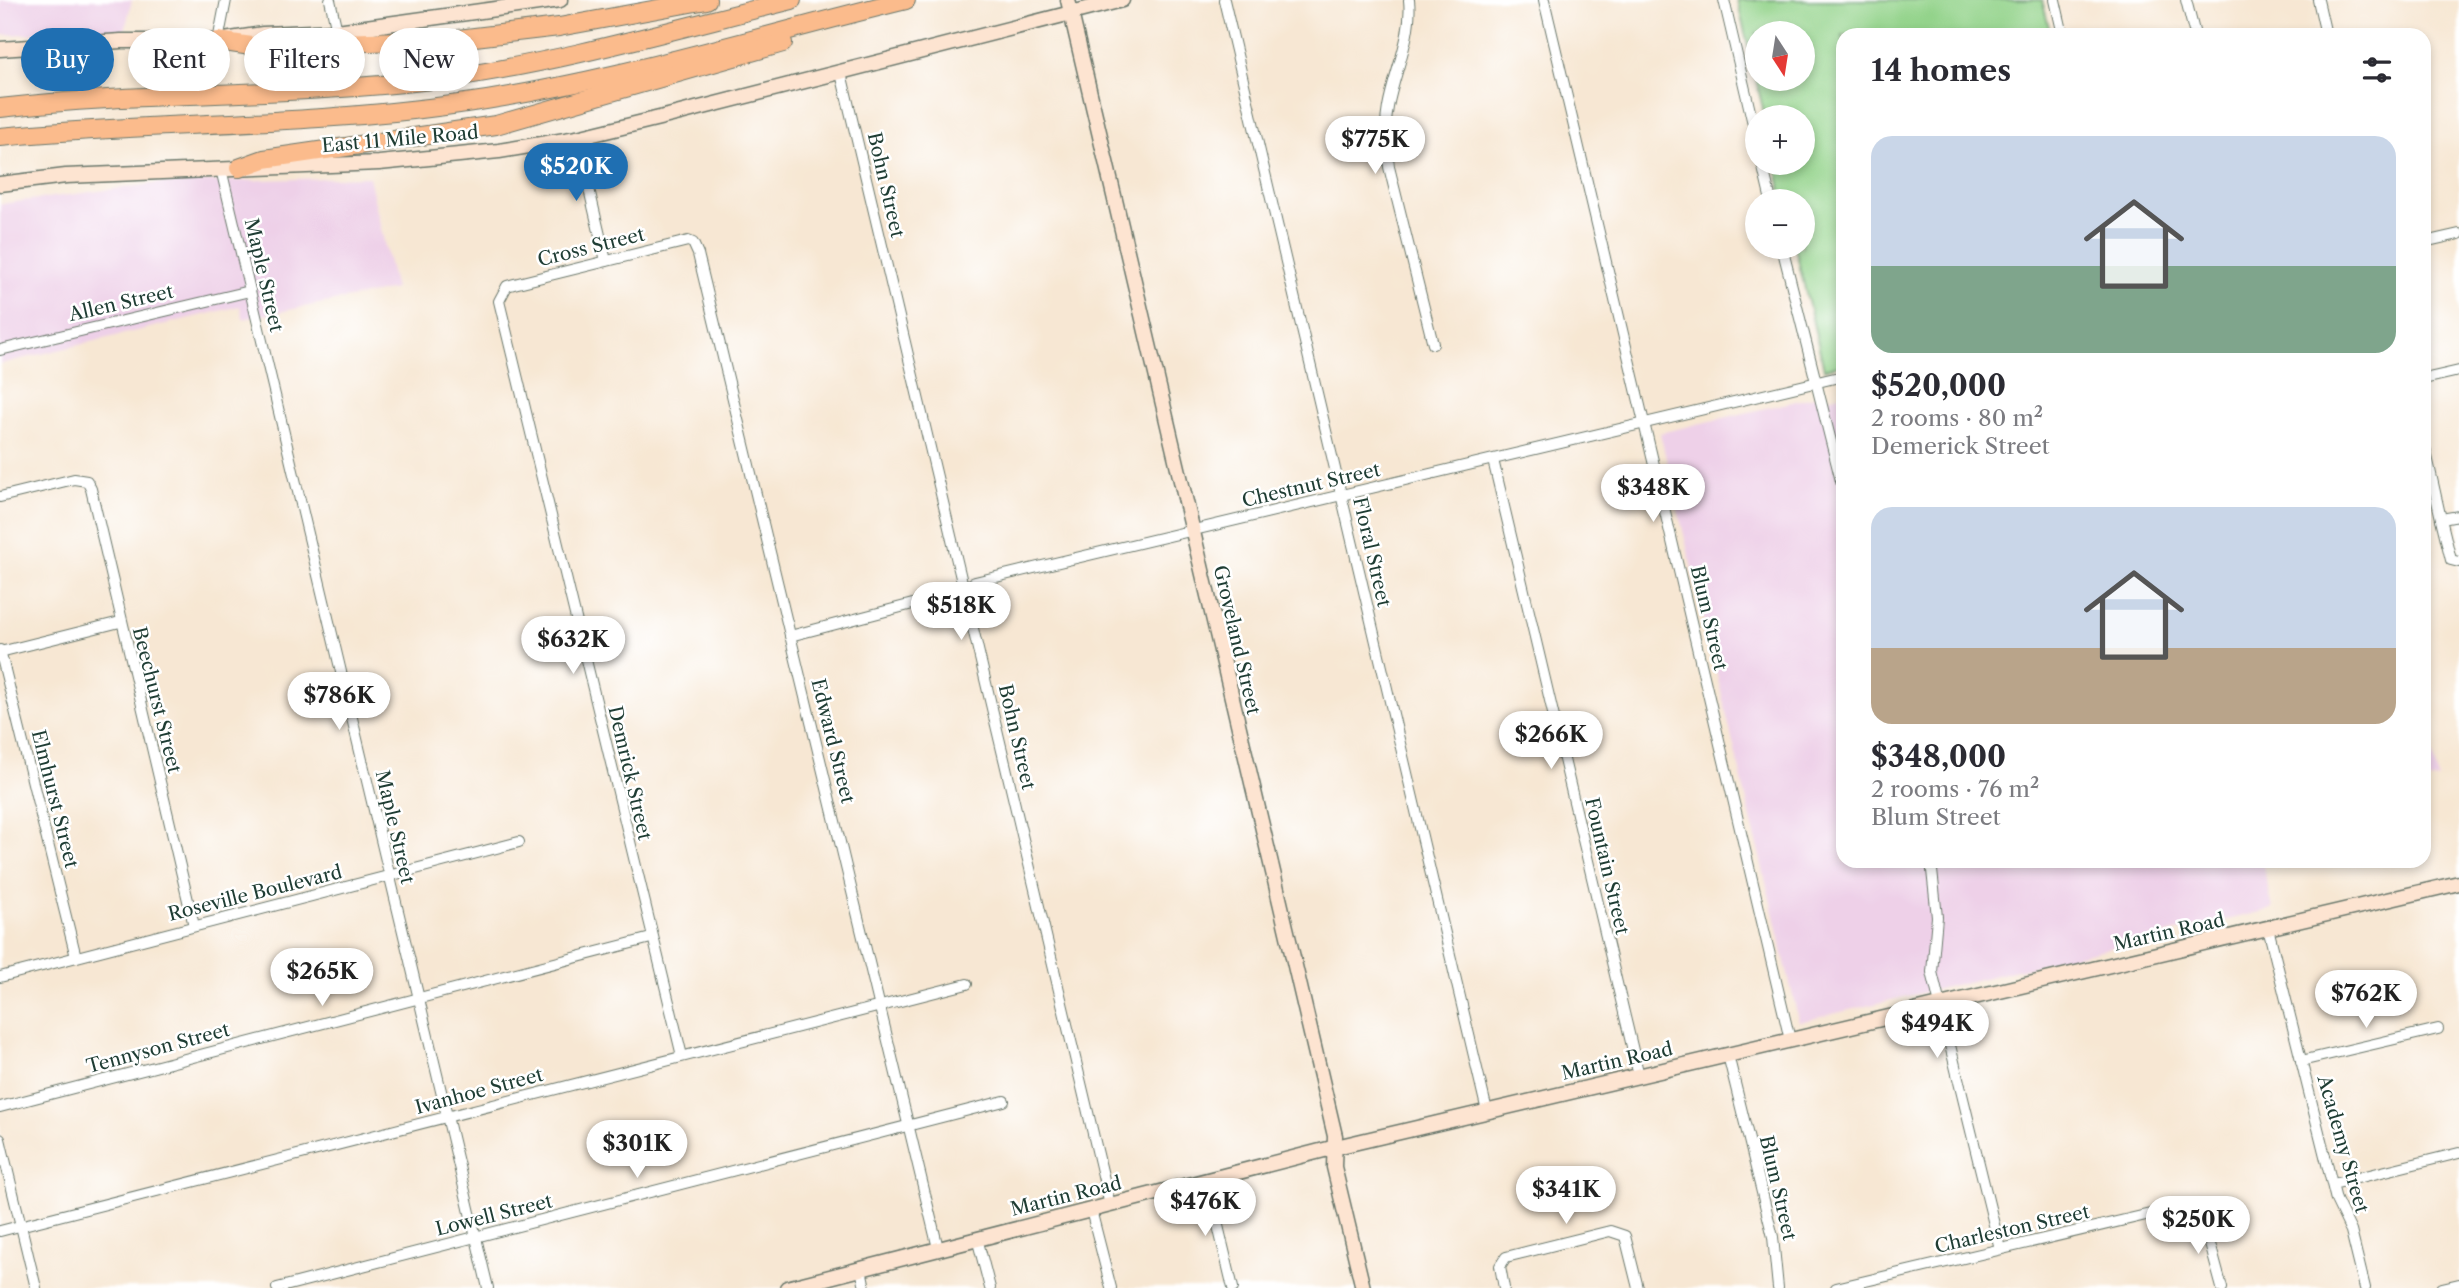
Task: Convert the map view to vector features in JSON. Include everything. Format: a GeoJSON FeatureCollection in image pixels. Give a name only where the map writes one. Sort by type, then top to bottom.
{"type":"FeatureCollection","features":[{"type":"Feature","properties":{"kind":"highway"},"geometry":{"type":"LineString","coordinates":[[230,43],[251,46],[458,39],[559,27],[707,0]]}},
{"type":"Feature","properties":{"kind":"highway"},"geometry":{"type":"LineString","coordinates":[[0,108],[438,79],[566,56],[792,0]]}},
{"type":"Feature","properties":{"kind":"highway"},"geometry":{"type":"LineString","coordinates":[[0,138],[299,118],[468,103],[592,80],[906,0]]}},
{"type":"Feature","properties":{"kind":"highway"},"geometry":{"type":"LineString","coordinates":[[230,169],[264,159],[496,125],[768,48],[862,12]]}},
{"type":"Feature","properties":{"kind":"street"},"geometry":{"type":"LineString","coordinates":[[221,28],[226,0]]}},
{"type":"Feature","properties":{"kind":"street"},"geometry":{"type":"LineString","coordinates":[[330,0],[336,28]]}},
{"type":"Feature","properties":{"kind":"street"},"geometry":{"type":"LineString","coordinates":[[355,28],[491,5],[560,0]]}},
{"type":"Feature","properties":{"kind":"street","name":"East 11 Mile Road"},"geometry":{"type":"LineString","coordinates":[[0,184],[66,176],[439,158],[577,138],[841,73],[1069,7],[1122,0]]}},
{"type":"Feature","properties":{"kind":"street","name":"Floral Street"},"geometry":{"type":"LineString","coordinates":[[1224,0],[1487,1111]]}},
{"type":"Feature","properties":{"kind":"street"},"geometry":{"type":"LineString","coordinates":[[1409,0],[1408,23],[1387,110],[1386,141],[1391,177],[1433,344]]}},
{"type":"Feature","properties":{"kind":"street","name":"Blum Street"},"geometry":{"type":"LineString","coordinates":[[1544,0],[1790,1040]]}},
{"type":"Feature","properties":{"kind":"street"},"geometry":{"type":"LineString","coordinates":[[1724,0],[1749,105]]}},
{"type":"Feature","properties":{"kind":"street"},"geometry":{"type":"LineString","coordinates":[[2055,0],[2061,28]]}},
{"type":"Feature","properties":{"kind":"street"},"geometry":{"type":"LineString","coordinates":[[2186,0],[2193,28]]}},
{"type":"Feature","properties":{"kind":"street"},"geometry":{"type":"LineString","coordinates":[[2318,0],[2324,28]]}},
{"type":"Feature","properties":{"kind":"street","name":"Groveland Street"},"geometry":{"type":"LineString","coordinates":[[1069,7],[1335,1136],[1332,1148],[1334,1167],[1363,1288]]}},
{"type":"Feature","properties":{"kind":"street"},"geometry":{"type":"LineString","coordinates":[[0,49],[128,41]]}},
{"type":"Feature","properties":{"kind":"street","name":"Bohn Street"},"geometry":{"type":"LineString","coordinates":[[841,73],[1110,1205]]}},
{"type":"Feature","properties":{"kind":"street"},"geometry":{"type":"LineString","coordinates":[[577,138],[606,261]]}},
{"type":"Feature","properties":{"kind":"street","name":"Maple Street"},"geometry":{"type":"LineString","coordinates":[[230,169],[250,291],[488,1288]]}},
{"type":"Feature","properties":{"kind":"street"},"geometry":{"type":"LineString","coordinates":[[2431,240],[2459,234]]}},
{"type":"Feature","properties":{"kind":"street","name":"Cross Street"},"geometry":{"type":"LineString","coordinates":[[500,294],[514,284],[681,242],[694,243]]}},
{"type":"Feature","properties":{"kind":"street","name":"Edward Street"},"geometry":{"type":"LineString","coordinates":[[694,243],[938,1248]]}},
{"type":"Feature","properties":{"kind":"street"},"geometry":{"type":"LineString","coordinates":[[1785,259],[1836,462]]}},
{"type":"Feature","properties":{"kind":"street","name":"Allen Street"},"geometry":{"type":"LineString","coordinates":[[0,350],[250,291]]}},
{"type":"Feature","properties":{"kind":"street","name":"Demrick Street"},"geometry":{"type":"LineString","coordinates":[[500,294],[503,320],[651,938],[682,1056]]}},
{"type":"Feature","properties":{"kind":"street"},"geometry":{"type":"LineString","coordinates":[[2431,377],[2459,370]]}},
{"type":"Feature","properties":{"kind":"street","name":"Chestnut Street"},"geometry":{"type":"LineString","coordinates":[[790,636],[951,594],[975,582],[1836,378]]}},
{"type":"Feature","properties":{"kind":"street","name":"Fountain Street"},"geometry":{"type":"LineString","coordinates":[[1493,460],[1639,1076]]}},
{"type":"Feature","properties":{"kind":"street"},"geometry":{"type":"LineString","coordinates":[[2431,474],[2451,560],[2459,562]]}},
{"type":"Feature","properties":{"kind":"street","name":"Beechurst Street"},"geometry":{"type":"LineString","coordinates":[[0,497],[74,479],[87,481],[95,501],[120,622],[194,926]]}},
{"type":"Feature","properties":{"kind":"street"},"geometry":{"type":"LineString","coordinates":[[2441,519],[2459,516]]}},
{"type":"Feature","properties":{"kind":"street"},"geometry":{"type":"LineString","coordinates":[[0,651],[120,622]]}},
{"type":"Feature","properties":{"kind":"street","name":"Elmhurst Street"},"geometry":{"type":"LineString","coordinates":[[0,651],[76,957]]}},
{"type":"Feature","properties":{"kind":"street","name":"Roseville Boulevard"},"geometry":{"type":"LineString","coordinates":[[0,977],[519,842]]}},
{"type":"Feature","properties":{"kind":"street"},"geometry":{"type":"LineString","coordinates":[[1932,868],[1937,916],[1932,972],[2000,1250]]}},
{"type":"Feature","properties":{"kind":"street","name":"Martin Road"},"geometry":{"type":"LineString","coordinates":[[787,1288],[1332,1148],[2459,883]]}},
{"type":"Feature","properties":{"kind":"street","name":"Academy Street"},"geometry":{"type":"LineString","coordinates":[[2268,928],[2333,1184],[2351,1231],[2365,1288]]}},
{"type":"Feature","properties":{"kind":"street","name":"Tennyson Street"},"geometry":{"type":"LineString","coordinates":[[0,1107],[651,938]]}},
{"type":"Feature","properties":{"kind":"street","name":"Ivanhoe Street"},"geometry":{"type":"LineString","coordinates":[[0,1231],[967,984]]}},
{"type":"Feature","properties":{"kind":"street"},"geometry":{"type":"LineString","coordinates":[[2301,1061],[2438,1029]]}},
{"type":"Feature","properties":{"kind":"street","name":"Blum Street"},"geometry":{"type":"LineString","coordinates":[[1728,1055],[1773,1237],[1778,1288]]}},
{"type":"Feature","properties":{"kind":"street","name":"Lowell Street"},"geometry":{"type":"LineString","coordinates":[[277,1288],[1004,1101]]}},
{"type":"Feature","properties":{"kind":"street"},"geometry":{"type":"LineString","coordinates":[[0,1139],[36,1288]]}},
{"type":"Feature","properties":{"kind":"street"},"geometry":{"type":"LineString","coordinates":[[2333,1184],[2459,1153]]}},
{"type":"Feature","properties":{"kind":"street"},"geometry":{"type":"LineString","coordinates":[[1207,1180],[1233,1288]]}},
{"type":"Feature","properties":{"kind":"street","name":"Charleston Street"},"geometry":{"type":"LineString","coordinates":[[1836,1288],[2171,1209],[2188,1208],[2196,1212],[2206,1225],[2222,1288]]}},
{"type":"Feature","properties":{"kind":"street"},"geometry":{"type":"LineString","coordinates":[[1091,1210],[1111,1288]]}},
{"type":"Feature","properties":{"kind":"street"},"geometry":{"type":"LineString","coordinates":[[1504,1288],[1501,1262],[1511,1255],[1610,1231],[1621,1233],[1627,1242],[1638,1288]]}},
{"type":"Feature","properties":{"kind":"street"},"geometry":{"type":"LineString","coordinates":[[977,1238],[990,1288]]}},
{"type":"Feature","properties":{"kind":"street"},"geometry":{"type":"LineString","coordinates":[[860,1269],[865,1288]]}},
{"type":"Feature","properties":{"kind":"street"},"geometry":{"type":"LineString","coordinates":[[2442,1288],[2459,1284]]}},
{"type":"Feature","properties":{"kind":"shaded area"},"geometry":{"type":"Polygon","coordinates":[[[0,0],[132,0],[125,30],[21,28],[21,34],[0,35],[0,0]]]}},
{"type":"Feature","properties":{"kind":"shaded area"},"geometry":{"type":"Polygon","coordinates":[[[369,177],[395,289],[243,319],[240,306],[0,364],[0,204],[161,183],[369,177]]]}},
{"type":"Feature","properties":{"kind":"shaded area"},"geometry":{"type":"Polygon","coordinates":[[[1826,394],[1828,398],[1836,396],[1836,868],[2264,868],[2273,909],[1799,1022],[1660,433],[1826,394]]]}},
{"type":"Feature","properties":{"kind":"shaded area"},"geometry":{"type":"Polygon","coordinates":[[[2431,748],[2438,779],[2431,780],[2431,748]]]}},
{"type":"Feature","properties":{"kind":"green space"},"geometry":{"type":"Polygon","coordinates":[[[1737,0],[2042,0],[2049,28],[1836,28],[1836,366],[1824,369],[1798,259],[1815,259],[1815,189],[1781,189],[1778,175],[1815,175],[1815,105],[1762,105],[1759,91],[1815,91],[1815,21],[1745,21],[1745,33],[1737,0]]]}}]}
